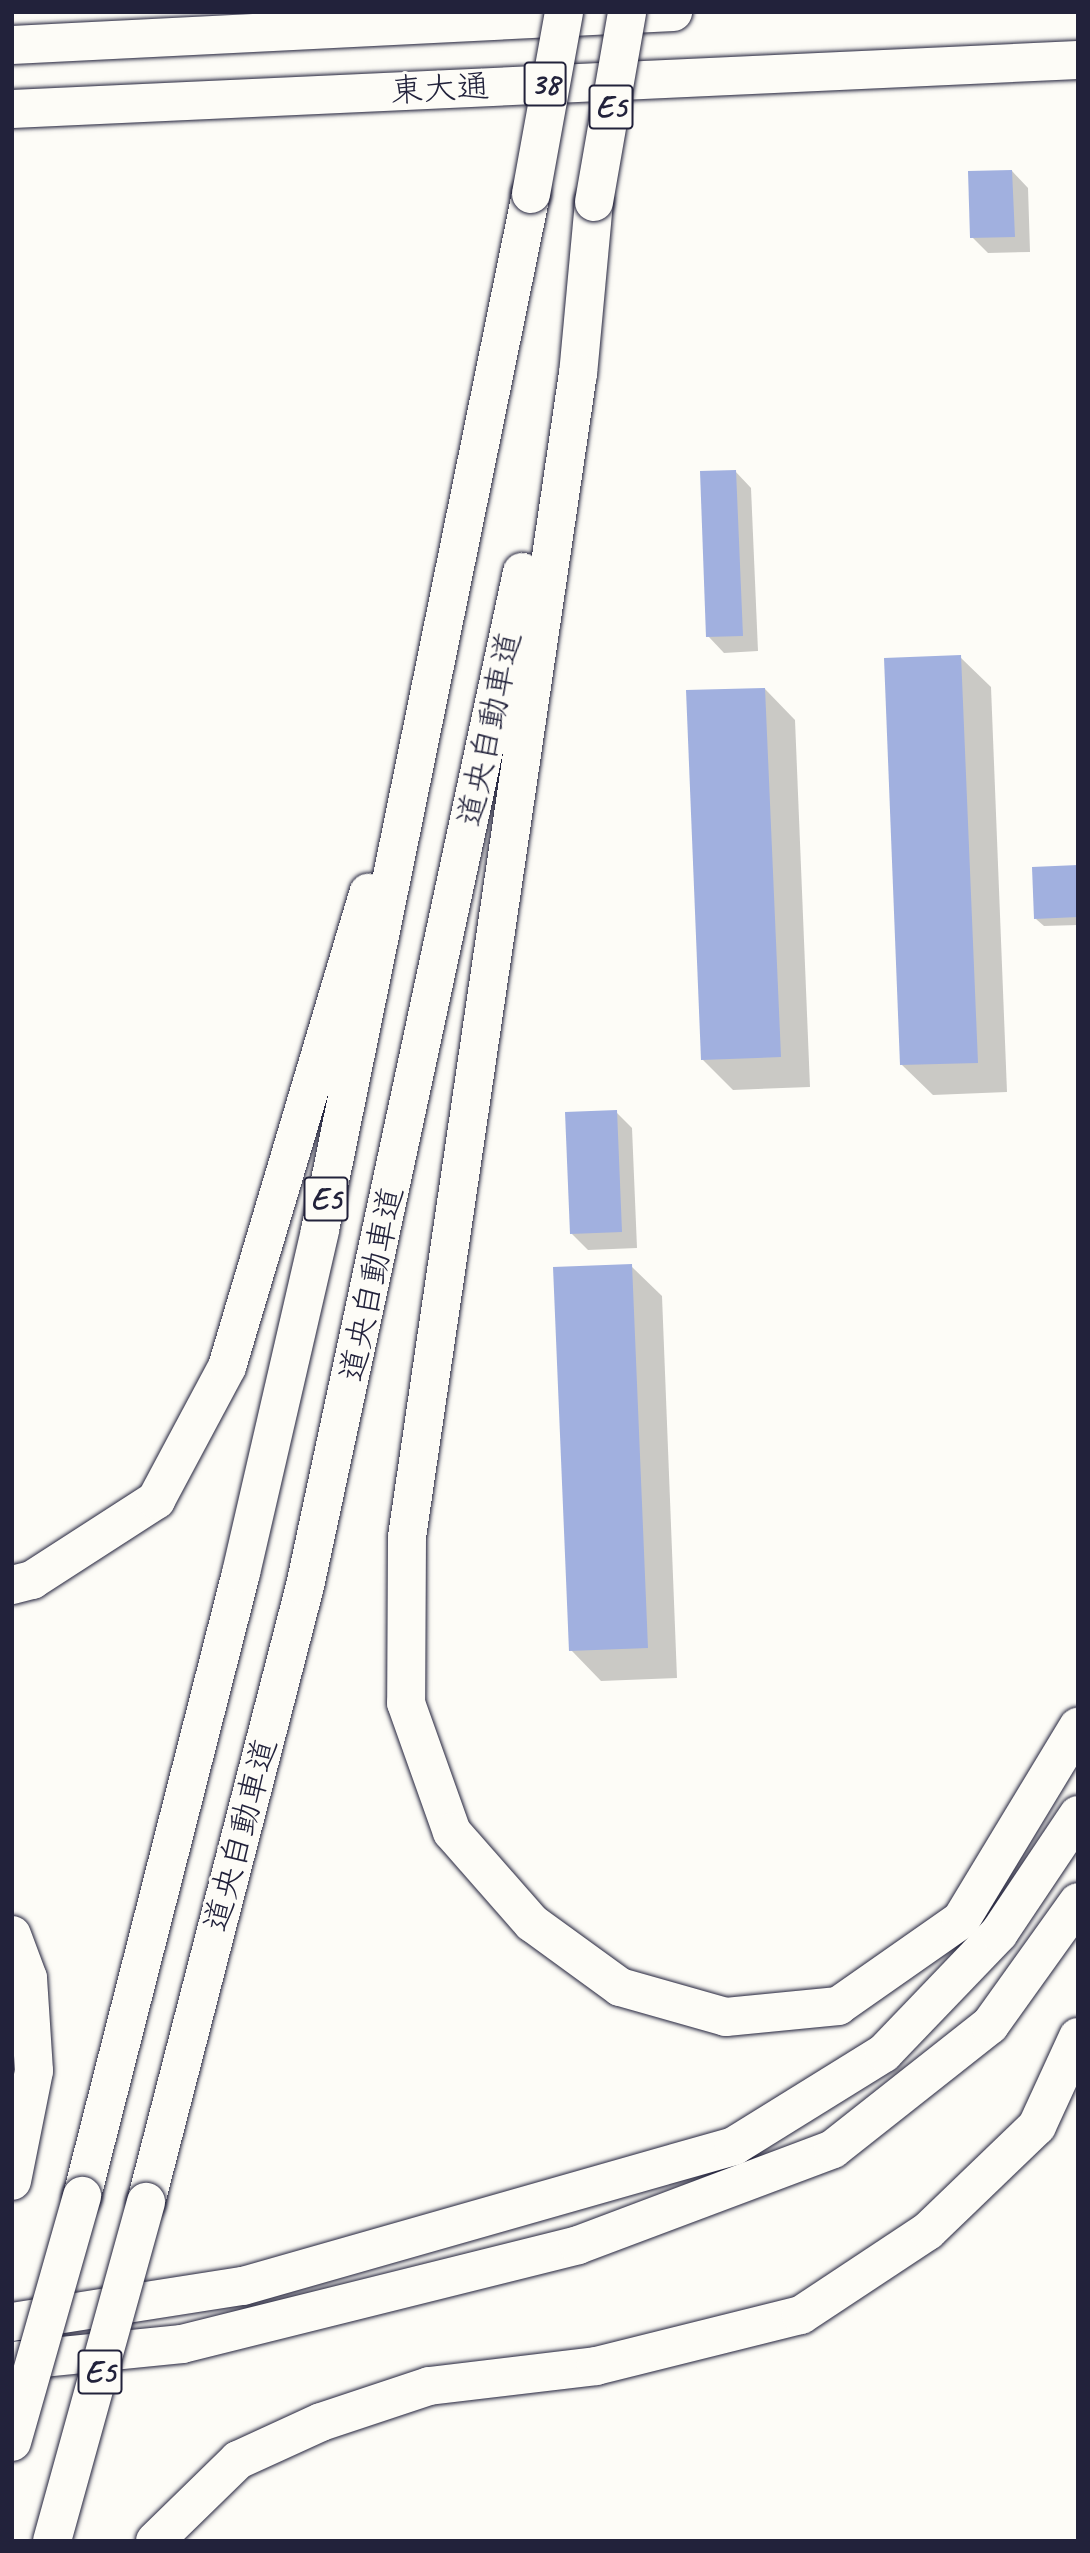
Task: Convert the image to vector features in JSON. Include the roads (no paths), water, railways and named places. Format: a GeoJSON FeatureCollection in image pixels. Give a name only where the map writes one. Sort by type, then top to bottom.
{"type":"FeatureCollection","features":[{"type":"Feature","properties":{"kind":"highway","name":"道央自動車道"},"geometry":{"type":"LineString","coordinates":[[12,2442],[82,2196],[241,1573],[448,623],[564,12]]}},
{"type":"Feature","properties":{"kind":"highway","name":"道央自動車道"},"geometry":{"type":"LineString","coordinates":[[52,2541],[146,2202],[308,1573],[508,646],[594,202],[627,12]]}},
{"type":"Feature","properties":{"kind":"highway","name":"東大通"},"geometry":{"type":"LineString","coordinates":[[12,45],[673,12]]}},
{"type":"Feature","properties":{"kind":"highway","name":"東大通"},"geometry":{"type":"LineString","coordinates":[[12,109],[1078,60]]}},
{"type":"Feature","properties":{"kind":"highway"},"geometry":{"type":"LineString","coordinates":[[594,202],[576,386],[407,1537],[406,1703],[452,1832],[532,1923],[620,1987],[726,2017],[838,2006],[961,1920],[1078,1727]]}},
{"type":"Feature","properties":{"kind":"highway"},"geometry":{"type":"LineString","coordinates":[[12,1585],[32,1580],[156,1500],[227,1367],[448,623]]}},
{"type":"Feature","properties":{"kind":"highway"},"geometry":{"type":"LineString","coordinates":[[12,2322],[243,2286],[734,2146],[884,2053],[999,1933],[1078,1815]]}},
{"type":"Feature","properties":{"kind":"highway"},"geometry":{"type":"LineString","coordinates":[[12,2361],[183,2344],[578,2245],[833,2149],[990,2025],[1078,1902]]}},
{"type":"Feature","properties":{"kind":"highway"},"geometry":{"type":"LineString","coordinates":[[12,1935],[28,1978],[34,2071],[12,2181]]}},
{"type":"Feature","properties":{"kind":"highway"},"geometry":{"type":"LineString","coordinates":[[156,2541],[238,2460],[321,2422],[429,2386],[596,2366],[801,2315],[928,2231],[1037,2126],[1078,2037]]}}]}
